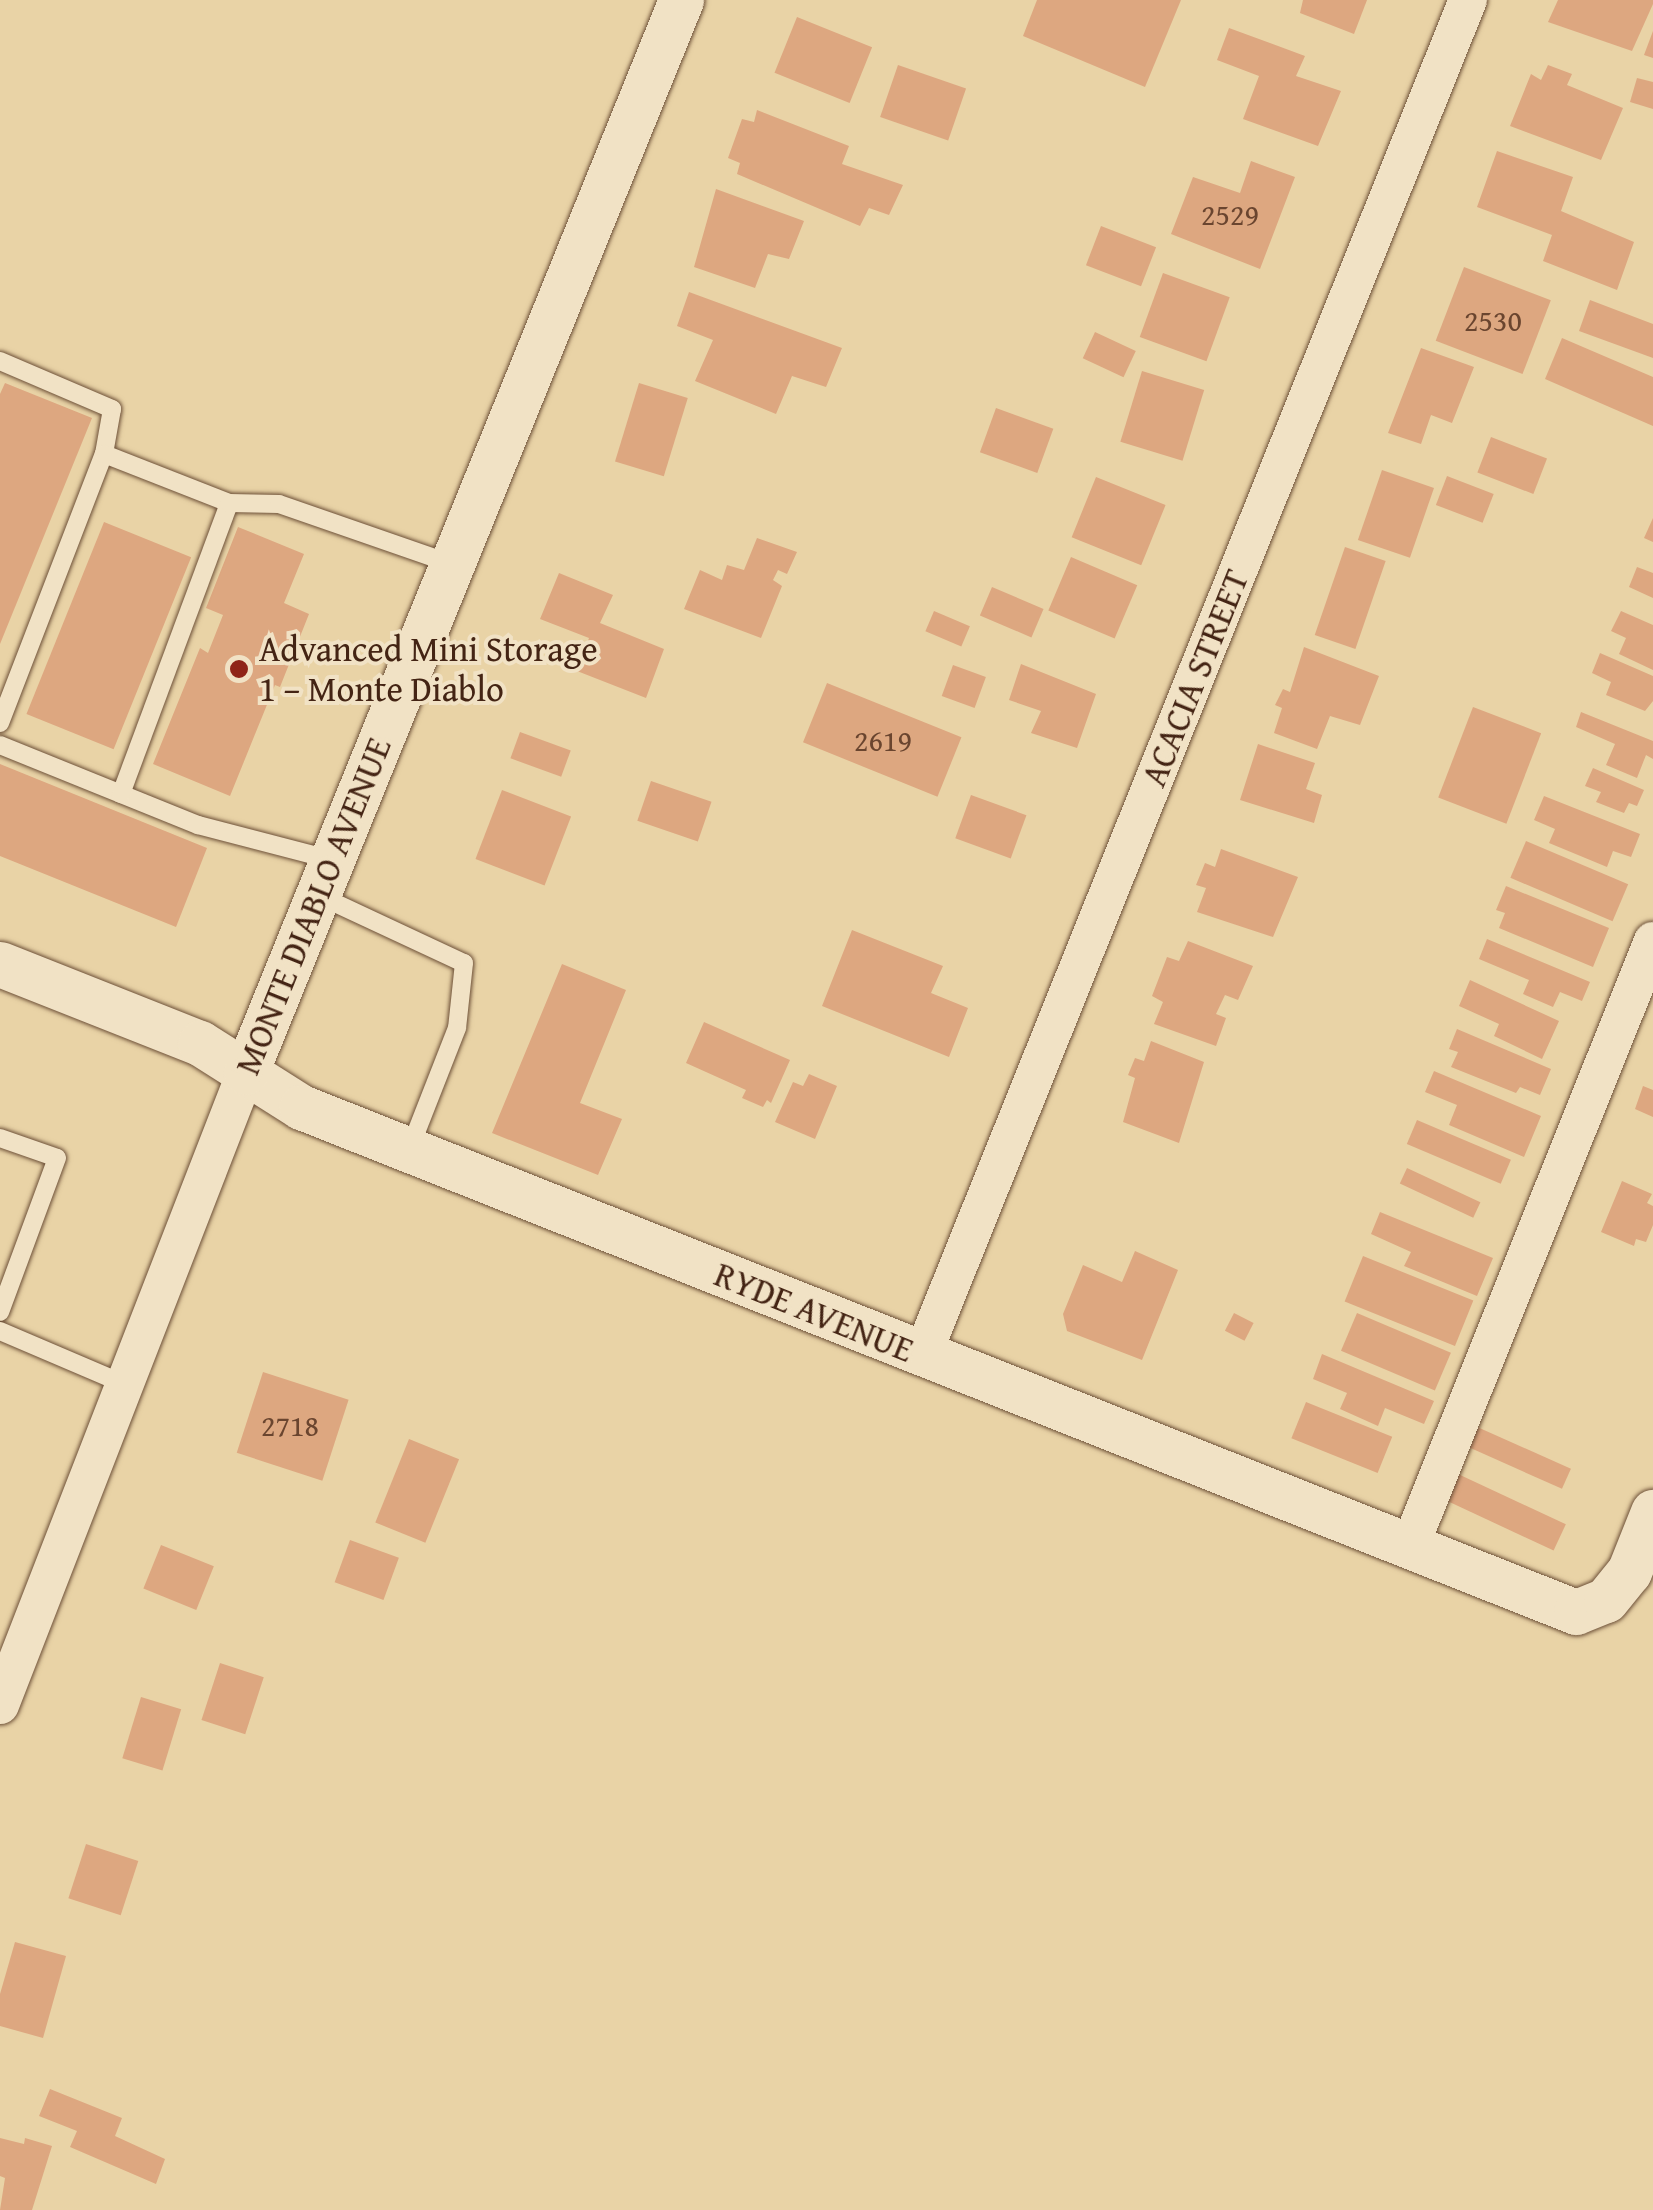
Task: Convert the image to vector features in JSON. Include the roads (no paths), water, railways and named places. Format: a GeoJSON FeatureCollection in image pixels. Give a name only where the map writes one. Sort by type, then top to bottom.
{"type":"FeatureCollection","features":[{"type":"Feature","properties":{"kind":"street","name":"MONTE DIABLO AVENUE"},"geometry":{"type":"LineString","coordinates":[[0,1705],[246,1072],[682,0]]}},
{"type":"Feature","properties":{"kind":"street","name":"ACACIA STREET"},"geometry":{"type":"LineString","coordinates":[[922,1356],[1468,0]]}},
{"type":"Feature","properties":{"kind":"street"},"geometry":{"type":"LineString","coordinates":[[1410,1546],[1653,942]]}},
{"type":"Feature","properties":{"kind":"street","name":"RYDE AVENUE"},"geometry":{"type":"LineString","coordinates":[[0,964],[200,1043],[301,1107],[1576,1612],[1606,1600],[1629,1572],[1653,1512]]}},
{"type":"Feature","properties":{"kind":"lane"},"geometry":{"type":"LineString","coordinates":[[0,361],[112,409],[104,454],[0,723]]}},
{"type":"Feature","properties":{"kind":"lane"},"geometry":{"type":"LineString","coordinates":[[104,454],[229,503],[279,504],[452,564]]}},
{"type":"Feature","properties":{"kind":"lane"},"geometry":{"type":"LineString","coordinates":[[120,794],[229,503]]}},
{"type":"Feature","properties":{"kind":"lane"},"geometry":{"type":"LineString","coordinates":[[0,745],[325,877],[464,964],[456,1028],[410,1150]]}},
{"type":"Feature","properties":{"kind":"lane"},"geometry":{"type":"LineString","coordinates":[[0,1138],[56,1158],[0,1312]]}},
{"type":"Feature","properties":{"kind":"lane"},"geometry":{"type":"LineString","coordinates":[[0,1331],[124,1384]]}},
{"type":"Feature","properties":{"kind":"place","name":"Advanced Mini Storage 1 – Monte Diablo"},"geometry":{"type":"Point","coordinates":[239,669]}}]}
